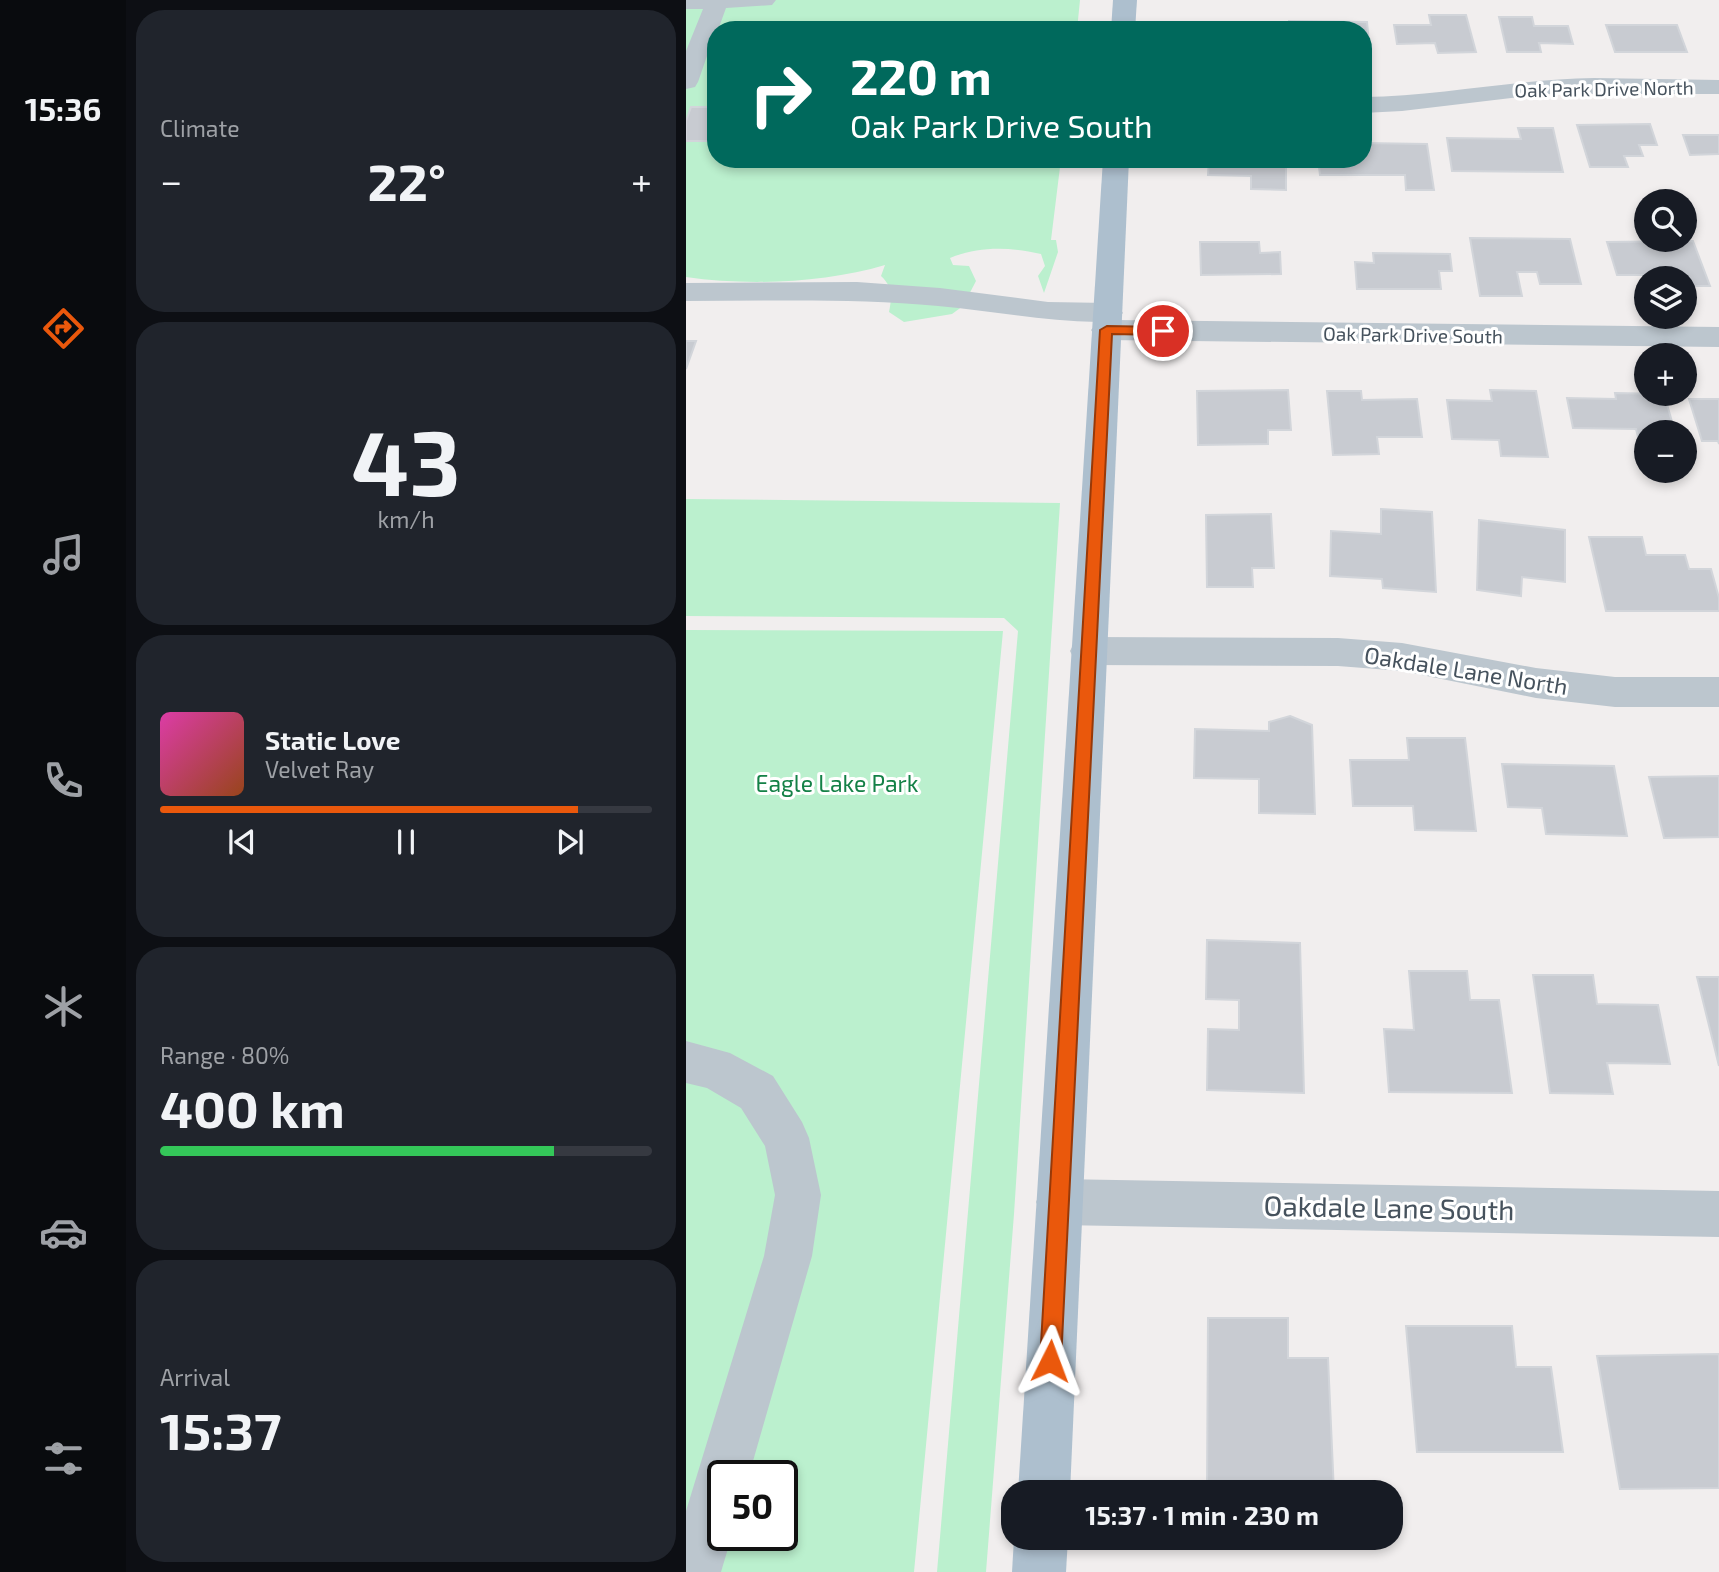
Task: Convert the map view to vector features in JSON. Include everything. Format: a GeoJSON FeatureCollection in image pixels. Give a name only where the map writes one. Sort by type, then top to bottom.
{"type":"FeatureCollection","features":[{"type":"Feature","properties":{"kind":"main road"},"geometry":{"type":"LineString","coordinates":[[1124,21],[1125,0]]}},
{"type":"Feature","properties":{"kind":"main road"},"geometry":{"type":"LineString","coordinates":[[1045,1480],[1116,168]]}},
{"type":"Feature","properties":{"kind":"main road"},"geometry":{"type":"LineString","coordinates":[[1039,1572],[1040,1550]]}},
{"type":"Feature","properties":{"kind":"street"},"geometry":{"type":"LineString","coordinates":[[686,2],[764,0]]}},
{"type":"Feature","properties":{"kind":"street"},"geometry":{"type":"LineString","coordinates":[[712,21],[717,2]]}},
{"type":"Feature","properties":{"kind":"street"},"geometry":{"type":"LineString","coordinates":[[693,85],[707,37]]}},
{"type":"Feature","properties":{"kind":"street","name":"Oak Park Drive North"},"geometry":{"type":"LineString","coordinates":[[1372,105],[1422,103],[1520,89],[1558,87],[1719,87]]}},
{"type":"Feature","properties":{"kind":"street","name":"Oak Park Drive South"},"geometry":{"type":"LineString","coordinates":[[686,292],[858,291],[940,297],[1107,322],[1719,337]]}},
{"type":"Feature","properties":{"kind":"street","name":"Oakdale Lane North"},"geometry":{"type":"LineString","coordinates":[[1088,651],[1338,652],[1402,657],[1535,683],[1615,692],[1719,692]]}},
{"type":"Feature","properties":{"kind":"street"},"geometry":{"type":"LineString","coordinates":[[686,1062],[714,1068],[757,1092],[786,1138],[798,1195],[788,1256],[728,1460]]}},
{"type":"Feature","properties":{"kind":"street","name":"Oakdale Lane South"},"geometry":{"type":"LineString","coordinates":[[1059,1202],[1719,1214]]}},
{"type":"Feature","properties":{"kind":"street"},"geometry":{"type":"LineString","coordinates":[[694,1572],[707,1529]]}},
{"type":"Feature","properties":{"kind":"green space"},"geometry":{"type":"Polygon","coordinates":[[[686,0],[1080,0],[1078,21],[707,21],[707,168],[1060,168],[1051,240],[1056,240],[1058,252],[1044,293],[1038,276],[1045,266],[1041,254],[1006,249],[972,251],[950,258],[953,265],[969,266],[976,281],[963,306],[952,314],[904,322],[889,312],[891,293],[881,276],[885,265],[837,276],[786,281],[686,277],[686,0]]]}},
{"type":"Feature","properties":{"kind":"green space"},"geometry":{"type":"Polygon","coordinates":[[[686,499],[1060,503],[1014,1214],[986,1572],[937,1572],[1018,631],[1004,618],[686,616],[686,499]]]}},
{"type":"Feature","properties":{"kind":"green space","name":"Eagle Lake Park"},"geometry":{"type":"Polygon","coordinates":[[[686,630],[1003,631],[914,1572],[686,1572],[686,630]]]}},
{"type":"Feature","properties":{"kind":"building"},"geometry":{"type":"Polygon","coordinates":[[[1429,15],[1466,15],[1476,52],[1438,53],[1435,43],[1397,44],[1394,25],[1431,25],[1429,15]]]}},
{"type":"Feature","properties":{"kind":"building"},"geometry":{"type":"Polygon","coordinates":[[[1499,17],[1532,17],[1534,26],[1568,26],[1573,44],[1539,43],[1541,52],[1507,52],[1499,17]]]}},
{"type":"Feature","properties":{"kind":"building"},"geometry":{"type":"Polygon","coordinates":[[[1606,25],[1677,25],[1687,52],[1615,52],[1606,25]]]}},
{"type":"Feature","properties":{"kind":"building"},"geometry":{"type":"Polygon","coordinates":[[[691,107],[707,107],[707,141],[686,141],[686,121],[691,107]]]}},
{"type":"Feature","properties":{"kind":"building"},"geometry":{"type":"Polygon","coordinates":[[[1650,124],[1657,145],[1639,145],[1643,156],[1624,156],[1628,167],[1590,167],[1577,125],[1650,124]]]}},
{"type":"Feature","properties":{"kind":"building"},"geometry":{"type":"Polygon","coordinates":[[[1518,128],[1553,128],[1563,172],[1452,171],[1447,138],[1521,139],[1518,128]]]}},
{"type":"Feature","properties":{"kind":"building"},"geometry":{"type":"Polygon","coordinates":[[[1683,135],[1719,135],[1719,154],[1690,155],[1683,135]]]}},
{"type":"Feature","properties":{"kind":"building"},"geometry":{"type":"Polygon","coordinates":[[[1372,143],[1427,144],[1434,190],[1406,190],[1405,175],[1320,175],[1319,168],[1372,168],[1372,143]]]}},
{"type":"Feature","properties":{"kind":"building"},"geometry":{"type":"Polygon","coordinates":[[[1208,168],[1286,168],[1286,190],[1251,189],[1251,176],[1208,175],[1208,168]]]}},
{"type":"Feature","properties":{"kind":"building"},"geometry":{"type":"Polygon","coordinates":[[[1470,238],[1570,239],[1581,284],[1540,284],[1537,272],[1517,272],[1522,296],[1480,296],[1470,238]]]}},
{"type":"Feature","properties":{"kind":"building"},"geometry":{"type":"Polygon","coordinates":[[[1200,242],[1259,242],[1260,253],[1280,252],[1281,274],[1201,275],[1200,242]]]}},
{"type":"Feature","properties":{"kind":"building"},"geometry":{"type":"Polygon","coordinates":[[[1607,242],[1634,242],[1634,252],[1697,252],[1710,286],[1697,286],[1697,266],[1634,266],[1634,275],[1617,275],[1607,242]]]}},
{"type":"Feature","properties":{"kind":"building"},"geometry":{"type":"Polygon","coordinates":[[[1373,253],[1450,254],[1452,271],[1439,271],[1441,289],[1357,289],[1355,262],[1374,263],[1373,253]]]}},
{"type":"Feature","properties":{"kind":"building"},"geometry":{"type":"Polygon","coordinates":[[[686,341],[696,341],[686,369],[686,341]]]}},
{"type":"Feature","properties":{"kind":"building"},"geometry":{"type":"Polygon","coordinates":[[[1288,390],[1291,430],[1268,430],[1268,444],[1198,445],[1197,391],[1288,390]]]}},
{"type":"Feature","properties":{"kind":"building"},"geometry":{"type":"Polygon","coordinates":[[[1490,390],[1536,391],[1548,457],[1501,456],[1499,440],[1452,439],[1447,400],[1492,401],[1490,390]]]}},
{"type":"Feature","properties":{"kind":"building"},"geometry":{"type":"Polygon","coordinates":[[[1327,391],[1361,391],[1362,400],[1417,399],[1422,437],[1377,437],[1379,454],[1333,455],[1327,391]]]}},
{"type":"Feature","properties":{"kind":"building"},"geometry":{"type":"Polygon","coordinates":[[[1615,393],[1634,393],[1634,406],[1667,406],[1672,420],[1634,420],[1634,429],[1573,428],[1567,398],[1616,399],[1615,393]]]}},
{"type":"Feature","properties":{"kind":"building"},"geometry":{"type":"Polygon","coordinates":[[[1697,399],[1719,399],[1719,444],[1718,441],[1702,441],[1691,406],[1697,406],[1697,399]]]}},
{"type":"Feature","properties":{"kind":"building"},"geometry":{"type":"Polygon","coordinates":[[[1381,509],[1432,512],[1436,592],[1383,588],[1382,579],[1330,576],[1331,531],[1381,534],[1381,509]]]}},
{"type":"Feature","properties":{"kind":"building"},"geometry":{"type":"Polygon","coordinates":[[[1271,514],[1274,568],[1252,568],[1253,587],[1207,587],[1206,515],[1271,514]]]}},
{"type":"Feature","properties":{"kind":"building"},"geometry":{"type":"Polygon","coordinates":[[[1479,520],[1565,530],[1565,582],[1522,577],[1521,596],[1477,590],[1479,520]]]}},
{"type":"Feature","properties":{"kind":"building"},"geometry":{"type":"Polygon","coordinates":[[[1589,537],[1642,537],[1646,555],[1685,555],[1689,569],[1711,569],[1719,598],[1719,611],[1606,611],[1589,537]]]}},
{"type":"Feature","properties":{"kind":"building"},"geometry":{"type":"Polygon","coordinates":[[[1290,716],[1312,725],[1315,814],[1259,813],[1259,779],[1194,778],[1195,729],[1269,731],[1269,722],[1290,716]]]}},
{"type":"Feature","properties":{"kind":"building"},"geometry":{"type":"Polygon","coordinates":[[[1407,738],[1465,738],[1476,831],[1415,830],[1413,806],[1353,806],[1350,760],[1409,760],[1407,738]]]}},
{"type":"Feature","properties":{"kind":"building"},"geometry":{"type":"Polygon","coordinates":[[[1502,764],[1614,766],[1627,836],[1546,834],[1542,808],[1508,807],[1502,764]]]}},
{"type":"Feature","properties":{"kind":"building"},"geometry":{"type":"Polygon","coordinates":[[[1719,776],[1719,837],[1664,838],[1649,777],[1719,776]]]}},
{"type":"Feature","properties":{"kind":"building"},"geometry":{"type":"Polygon","coordinates":[[[1207,940],[1300,943],[1304,1093],[1207,1090],[1208,1029],[1239,1030],[1239,1000],[1206,999],[1207,940]]]}},
{"type":"Feature","properties":{"kind":"building"},"geometry":{"type":"Polygon","coordinates":[[[1409,971],[1467,971],[1470,1000],[1499,1000],[1512,1093],[1389,1092],[1384,1029],[1414,1030],[1409,971]]]}},
{"type":"Feature","properties":{"kind":"building"},"geometry":{"type":"Polygon","coordinates":[[[1533,975],[1593,975],[1597,1004],[1658,1005],[1670,1064],[1607,1063],[1613,1094],[1550,1093],[1533,975]]]}},
{"type":"Feature","properties":{"kind":"building"},"geometry":{"type":"Polygon","coordinates":[[[1697,977],[1719,977],[1719,1066],[1697,977]]]}},
{"type":"Feature","properties":{"kind":"building"},"geometry":{"type":"Polygon","coordinates":[[[1208,1318],[1288,1318],[1288,1358],[1328,1358],[1333,1480],[1207,1480],[1208,1318]]]}},
{"type":"Feature","properties":{"kind":"building"},"geometry":{"type":"Polygon","coordinates":[[[1406,1326],[1512,1326],[1516,1367],[1551,1367],[1563,1452],[1417,1452],[1406,1326]]]}},
{"type":"Feature","properties":{"kind":"building"},"geometry":{"type":"Polygon","coordinates":[[[1719,1354],[1719,1488],[1620,1489],[1597,1356],[1719,1354]]]}},
{"type":"Feature","properties":{"kind":"route"},"geometry":{"type":"LineString","coordinates":[[1050,1361],[1107,330],[1163,331]]}}]}
